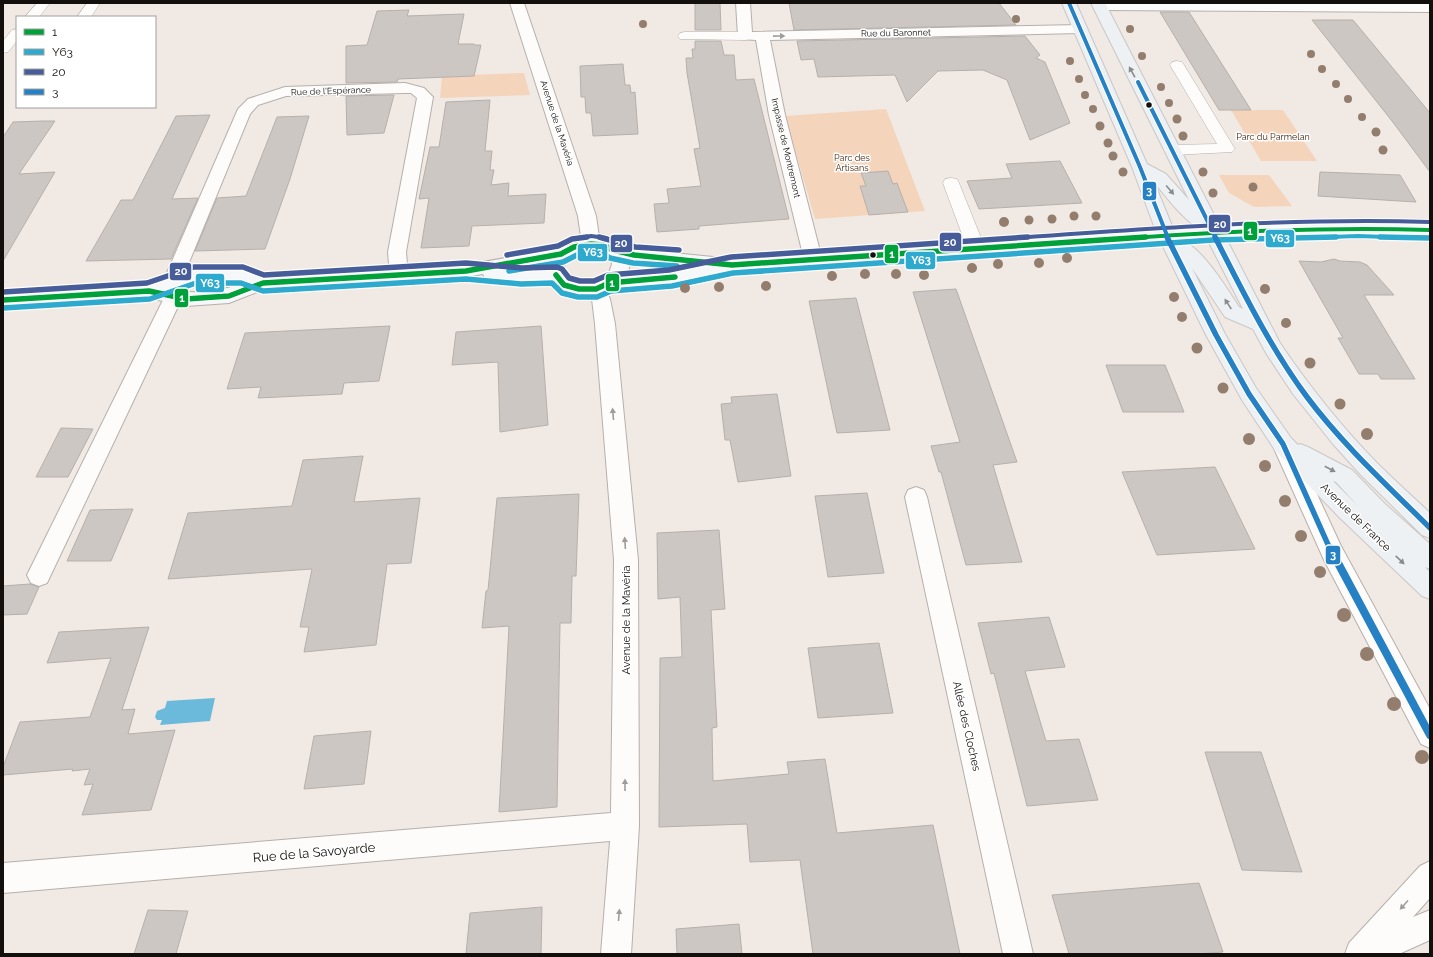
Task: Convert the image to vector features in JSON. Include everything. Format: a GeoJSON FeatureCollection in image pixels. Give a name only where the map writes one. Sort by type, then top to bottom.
{"type":"FeatureCollection","features":[{"type":"Feature","properties":{"kind":"main road","name":"Avenue de France"},"geometry":{"type":"LineString","coordinates":[[1069,3],[1140,167],[1166,234],[1220,342],[1249,394],[1283,444],[1348,511],[1430,588]]}},
{"type":"Feature","properties":{"kind":"main road"},"geometry":{"type":"LineString","coordinates":[[1099,5],[1213,232],[1277,354],[1322,416],[1369,469],[1430,528]]}},
{"type":"Feature","properties":{"kind":"main road"},"geometry":{"type":"LineString","coordinates":[[1140,167],[1160,178],[1181,203],[1213,232]]}},
{"type":"Feature","properties":{"kind":"main road"},"geometry":{"type":"LineString","coordinates":[[732,265],[634,255],[613,250],[603,245],[591,244],[574,246],[562,254],[555,264],[556,275],[564,285],[579,289],[670,278],[732,265],[1166,234],[1358,228],[1430,230]]}},
{"type":"Feature","properties":{"kind":"main road"},"geometry":{"type":"LineString","coordinates":[[1166,234],[1204,270],[1232,312],[1260,324]]}},
{"type":"Feature","properties":{"kind":"main road"},"geometry":{"type":"LineString","coordinates":[[602,286],[616,278],[621,266],[619,258],[613,250]]}},
{"type":"Feature","properties":{"kind":"main road"},"geometry":{"type":"LineString","coordinates":[[4,301],[173,289],[186,299],[229,296],[263,283],[466,271],[562,254]]}},
{"type":"Feature","properties":{"kind":"main road"},"geometry":{"type":"LineString","coordinates":[[466,271],[522,276],[556,275]]}},
{"type":"Feature","properties":{"kind":"main road"},"geometry":{"type":"LineString","coordinates":[[1283,444],[1344,476],[1377,511],[1430,559]]}},
{"type":"Feature","properties":{"kind":"street","name":"Avenue de la Mavéria"},"geometry":{"type":"LineString","coordinates":[[517,3],[587,216],[591,244]]}},
{"type":"Feature","properties":{"kind":"street"},"geometry":{"type":"LineString","coordinates":[[743,3],[745,36]]}},
{"type":"Feature","properties":{"kind":"street"},"geometry":{"type":"LineString","coordinates":[[1099,5],[1430,8]]}},
{"type":"Feature","properties":{"kind":"street","name":"Rue du Baronnet"},"geometry":{"type":"LineString","coordinates":[[745,36],[1080,29]]}},
{"type":"Feature","properties":{"kind":"street","name":"Impasse de Montremont"},"geometry":{"type":"LineString","coordinates":[[762,36],[777,115],[813,259]]}},
{"type":"Feature","properties":{"kind":"street","name":"Rue de l'Espérance"},"geometry":{"type":"LineString","coordinates":[[173,289],[242,112],[253,102],[285,92],[405,88],[418,90],[425,97],[397,252],[400,276]]}},
{"type":"Feature","properties":{"kind":"street","name":"Avenue de la Mavéria"},"geometry":{"type":"LineString","coordinates":[[602,286],[601,299],[605,324],[626,560],[625,826],[616,954]]}},
{"type":"Feature","properties":{"kind":"street"},"geometry":{"type":"LineString","coordinates":[[40,575],[173,289]]}},
{"type":"Feature","properties":{"kind":"street","name":"Avenue de France"},"geometry":{"type":"LineString","coordinates":[[1283,444],[1332,553],[1430,736]]}},
{"type":"Feature","properties":{"kind":"street","name":"Allée des Cloches"},"geometry":{"type":"LineString","coordinates":[[916,497],[1018,954]]}},
{"type":"Feature","properties":{"kind":"street","name":"Rue de la Savoyarde"},"geometry":{"type":"LineString","coordinates":[[3,878],[625,826]]}},
{"type":"Feature","properties":{"kind":"street"},"geometry":{"type":"LineString","coordinates":[[1360,954],[1430,876]]}},
{"type":"Feature","properties":{"kind":"street"},"geometry":{"type":"LineString","coordinates":[[1363,954],[1430,925]]}},
{"type":"Feature","properties":{"kind":"lane"},"geometry":{"type":"LineString","coordinates":[[33,16],[44,3]]}},
{"type":"Feature","properties":{"kind":"lane"},"geometry":{"type":"LineString","coordinates":[[85,16],[94,3]]}},
{"type":"Feature","properties":{"kind":"lane"},"geometry":{"type":"LineString","coordinates":[[3,49],[16,35]]}},
{"type":"Feature","properties":{"kind":"lane"},"geometry":{"type":"LineString","coordinates":[[685,36],[745,36]]}},
{"type":"Feature","properties":{"kind":"lane"},"geometry":{"type":"LineString","coordinates":[[1172,150],[1227,149],[1177,65]]}},
{"type":"Feature","properties":{"kind":"lane"},"geometry":{"type":"LineString","coordinates":[[951,183],[976,248]]}},
{"type":"Feature","properties":{"kind":"green space"},"geometry":{"type":"Polygon","coordinates":[[[524,73],[530,95],[440,98],[442,76],[524,73]]]}},
{"type":"Feature","properties":{"kind":"green space","name":"Parc des Artisans"},"geometry":{"type":"Polygon","coordinates":[[[886,109],[925,211],[815,219],[785,116],[886,109]]]}},
{"type":"Feature","properties":{"kind":"green space","name":"Parc du Parmelan"},"geometry":{"type":"Polygon","coordinates":[[[1231,110],[1283,110],[1317,161],[1261,161],[1231,110]]]}},
{"type":"Feature","properties":{"kind":"green space"},"geometry":{"type":"Polygon","coordinates":[[[1219,175],[1269,175],[1292,206],[1254,207],[1229,193],[1219,175]]]}},
{"type":"Feature","properties":{"kind":"water"},"geometry":{"type":"Polygon","coordinates":[[[215,698],[210,721],[160,725],[162,720],[157,720],[155,717],[157,711],[165,708],[167,701],[215,698]]]}},
{"type":"Feature","properties":{"kind":"building"},"geometry":{"type":"Polygon","coordinates":[[[695,3],[720,3],[721,30],[695,30],[695,3]]]}},
{"type":"Feature","properties":{"kind":"building"},"geometry":{"type":"Polygon","coordinates":[[[789,3],[999,3],[1016,25],[794,30],[789,3]]]}},
{"type":"Feature","properties":{"kind":"building"},"geometry":{"type":"Polygon","coordinates":[[[409,10],[407,16],[464,14],[458,44],[481,45],[474,76],[398,79],[397,82],[346,83],[346,46],[367,45],[377,11],[409,10]]]}},
{"type":"Feature","properties":{"kind":"building"},"geometry":{"type":"Polygon","coordinates":[[[1160,12],[1189,12],[1251,110],[1219,110],[1160,12]]]}},
{"type":"Feature","properties":{"kind":"building"},"geometry":{"type":"Polygon","coordinates":[[[1312,20],[1353,20],[1430,113],[1430,172],[1392,121],[1312,20]]]}},
{"type":"Feature","properties":{"kind":"building"},"geometry":{"type":"Polygon","coordinates":[[[1025,36],[1040,55],[1036,58],[1045,62],[1070,123],[1030,140],[1007,80],[983,70],[938,71],[907,102],[895,75],[818,77],[814,59],[801,60],[797,41],[1025,36]]]}},
{"type":"Feature","properties":{"kind":"building"},"geometry":{"type":"Polygon","coordinates":[[[695,41],[721,41],[724,55],[734,55],[736,80],[754,79],[789,219],[699,226],[699,229],[657,232],[654,204],[669,203],[667,189],[701,186],[694,149],[700,148],[687,73],[686,58],[693,58],[692,49],[695,49],[695,41]]]}},
{"type":"Feature","properties":{"kind":"building"},"geometry":{"type":"Polygon","coordinates":[[[623,64],[625,85],[630,85],[631,93],[635,92],[638,134],[593,136],[591,113],[586,113],[585,97],[581,97],[580,66],[623,64]]]}},
{"type":"Feature","properties":{"kind":"building"},"geometry":{"type":"Polygon","coordinates":[[[394,95],[384,133],[347,135],[346,96],[394,95]]]}},
{"type":"Feature","properties":{"kind":"building"},"geometry":{"type":"Polygon","coordinates":[[[490,100],[485,151],[492,151],[490,170],[494,170],[491,185],[509,183],[508,196],[546,194],[544,223],[472,226],[469,246],[421,248],[429,198],[419,199],[430,147],[439,147],[446,102],[490,100]]]}},
{"type":"Feature","properties":{"kind":"building"},"geometry":{"type":"Polygon","coordinates":[[[210,115],[172,199],[198,198],[171,259],[86,261],[121,200],[133,200],[176,116],[210,115]]]}},
{"type":"Feature","properties":{"kind":"building"},"geometry":{"type":"Polygon","coordinates":[[[309,116],[290,179],[265,249],[195,251],[217,198],[246,196],[277,117],[309,116]]]}},
{"type":"Feature","properties":{"kind":"building"},"geometry":{"type":"Polygon","coordinates":[[[55,121],[19,174],[55,172],[3,261],[3,137],[13,122],[55,121]]]}},
{"type":"Feature","properties":{"kind":"building"},"geometry":{"type":"Polygon","coordinates":[[[1060,161],[1082,203],[979,209],[967,181],[1012,178],[1006,164],[1060,161]]]}},
{"type":"Feature","properties":{"kind":"building"},"geometry":{"type":"Polygon","coordinates":[[[888,171],[893,184],[897,183],[908,212],[869,215],[860,186],[866,186],[861,173],[888,171]]]}},
{"type":"Feature","properties":{"kind":"building"},"geometry":{"type":"Polygon","coordinates":[[[1320,172],[1400,175],[1416,202],[1318,196],[1320,172]]]}},
{"type":"Feature","properties":{"kind":"building"},"geometry":{"type":"Polygon","coordinates":[[[1334,259],[1340,261],[1360,262],[1367,265],[1394,295],[1364,295],[1415,379],[1381,379],[1378,374],[1359,374],[1338,338],[1343,338],[1299,261],[1321,262],[1334,259]]]}},
{"type":"Feature","properties":{"kind":"building"},"geometry":{"type":"Polygon","coordinates":[[[956,289],[1017,462],[993,465],[1022,562],[966,565],[941,472],[939,472],[931,446],[960,442],[913,292],[956,289]]]}},
{"type":"Feature","properties":{"kind":"building"},"geometry":{"type":"Polygon","coordinates":[[[856,298],[890,430],[837,433],[809,301],[856,298]]]}},
{"type":"Feature","properties":{"kind":"building"},"geometry":{"type":"Polygon","coordinates":[[[390,326],[379,381],[344,383],[342,394],[258,398],[261,387],[227,389],[245,333],[390,326]]]}},
{"type":"Feature","properties":{"kind":"building"},"geometry":{"type":"Polygon","coordinates":[[[541,326],[548,425],[500,432],[498,362],[452,365],[456,332],[541,326]]]}},
{"type":"Feature","properties":{"kind":"building"},"geometry":{"type":"Polygon","coordinates":[[[1106,365],[1165,365],[1184,412],[1123,412],[1106,365]]]}},
{"type":"Feature","properties":{"kind":"building"},"geometry":{"type":"Polygon","coordinates":[[[777,394],[791,476],[738,482],[730,440],[725,440],[721,404],[732,403],[731,397],[777,394]]]}},
{"type":"Feature","properties":{"kind":"building"},"geometry":{"type":"Polygon","coordinates":[[[61,428],[93,429],[68,477],[36,477],[61,428]]]}},
{"type":"Feature","properties":{"kind":"building"},"geometry":{"type":"Polygon","coordinates":[[[363,456],[354,502],[420,498],[411,563],[387,564],[376,645],[304,652],[309,627],[300,627],[312,569],[168,579],[188,513],[292,506],[303,460],[363,456]]]}},
{"type":"Feature","properties":{"kind":"building"},"geometry":{"type":"Polygon","coordinates":[[[1215,467],[1255,549],[1157,555],[1122,472],[1215,467]]]}},
{"type":"Feature","properties":{"kind":"building"},"geometry":{"type":"Polygon","coordinates":[[[867,493],[884,573],[828,577],[815,496],[867,493]]]}},
{"type":"Feature","properties":{"kind":"building"},"geometry":{"type":"Polygon","coordinates":[[[579,494],[576,576],[572,576],[571,623],[560,623],[557,807],[499,812],[509,626],[482,628],[486,591],[488,590],[497,498],[579,494]]]}},
{"type":"Feature","properties":{"kind":"building"},"geometry":{"type":"Polygon","coordinates":[[[133,509],[111,561],[67,561],[90,510],[133,509]]]}},
{"type":"Feature","properties":{"kind":"building"},"geometry":{"type":"Polygon","coordinates":[[[719,530],[725,609],[711,610],[717,727],[712,728],[713,781],[789,774],[787,762],[825,759],[837,833],[933,825],[960,954],[813,954],[800,860],[750,862],[747,824],[659,827],[660,658],[682,657],[680,597],[658,599],[657,533],[719,530]]]}},
{"type":"Feature","properties":{"kind":"building"},"geometry":{"type":"Polygon","coordinates":[[[30,584],[39,587],[27,614],[3,615],[3,586],[30,584]]]}},
{"type":"Feature","properties":{"kind":"building"},"geometry":{"type":"Polygon","coordinates":[[[1049,617],[1065,667],[1025,671],[1046,741],[1079,739],[1098,800],[1027,806],[994,673],[991,674],[978,623],[1049,617]]]}},
{"type":"Feature","properties":{"kind":"building"},"geometry":{"type":"Polygon","coordinates":[[[149,627],[122,710],[135,709],[128,734],[175,730],[151,810],[82,815],[93,784],[84,785],[90,769],[3,775],[3,767],[20,722],[90,717],[111,658],[47,663],[59,632],[149,627]]]}},
{"type":"Feature","properties":{"kind":"building"},"geometry":{"type":"Polygon","coordinates":[[[879,643],[893,713],[818,718],[808,648],[879,643]]]}},
{"type":"Feature","properties":{"kind":"building"},"geometry":{"type":"Polygon","coordinates":[[[371,731],[364,784],[304,789],[314,736],[371,731]]]}},
{"type":"Feature","properties":{"kind":"building"},"geometry":{"type":"Polygon","coordinates":[[[1205,752],[1261,752],[1302,872],[1242,870],[1205,752]]]}},
{"type":"Feature","properties":{"kind":"building"},"geometry":{"type":"Polygon","coordinates":[[[1199,883],[1223,952],[1197,954],[1069,954],[1052,895],[1199,883]]]}},
{"type":"Feature","properties":{"kind":"building"},"geometry":{"type":"Polygon","coordinates":[[[542,907],[541,954],[466,954],[470,913],[542,907]]]}},
{"type":"Feature","properties":{"kind":"building"},"geometry":{"type":"Polygon","coordinates":[[[148,910],[188,911],[176,954],[134,954],[148,910]]]}},
{"type":"Feature","properties":{"kind":"building"},"geometry":{"type":"Polygon","coordinates":[[[739,924],[742,954],[677,954],[676,929],[739,924]]]}},
{"type":"Feature","properties":{"kind":"transit line","name":"3"},"geometry":{"type":"LineString","coordinates":[[1069,3],[1140,167],[1166,234],[1216,335],[1249,394],[1283,444],[1332,553],[1430,735]]}},
{"type":"Feature","properties":{"kind":"transit line","name":"3"},"geometry":{"type":"LineString","coordinates":[[1138,82],[1238,282],[1274,349],[1308,398],[1346,443],[1430,528]]}},
{"type":"Feature","properties":{"kind":"transit line","name":"20"},"geometry":{"type":"LineString","coordinates":[[3,292],[147,283],[194,267],[243,267],[264,275],[466,263],[522,268],[557,267],[562,269],[569,278],[580,281],[594,281],[608,275],[669,270],[731,257],[1212,224],[1358,220],[1430,222]]}},
{"type":"Feature","properties":{"kind":"transit line","name":"1"},"geometry":{"type":"LineString","coordinates":[[3,300],[149,291],[186,299],[229,296],[263,283],[466,271],[561,254],[574,247],[591,244],[603,245],[613,250],[634,255],[732,265],[1213,232],[1358,228],[1430,230]]}},
{"type":"Feature","properties":{"kind":"transit line","name":"20"},"geometry":{"type":"LineString","coordinates":[[507,255],[558,246],[572,239],[591,236],[605,237],[616,242],[635,247],[679,250]]}},
{"type":"Feature","properties":{"kind":"transit line","name":"Y63"},"geometry":{"type":"LineString","coordinates":[[3,308],[150,299],[196,283],[241,283],[263,291],[466,279],[521,284],[552,283],[562,293],[578,297],[597,297],[611,291],[672,286],[733,273],[1213,240],[1358,236],[1430,238]]}},
{"type":"Feature","properties":{"kind":"transit line","name":"Y63"},"geometry":{"type":"LineString","coordinates":[[509,271],[563,262],[577,255],[591,252],[601,253],[610,258],[633,263],[677,266]]}},
{"type":"Feature","properties":{"kind":"transit line","name":"1"},"geometry":{"type":"LineString","coordinates":[[556,275],[564,285],[579,289],[596,289],[609,283],[675,277]]}}]}
